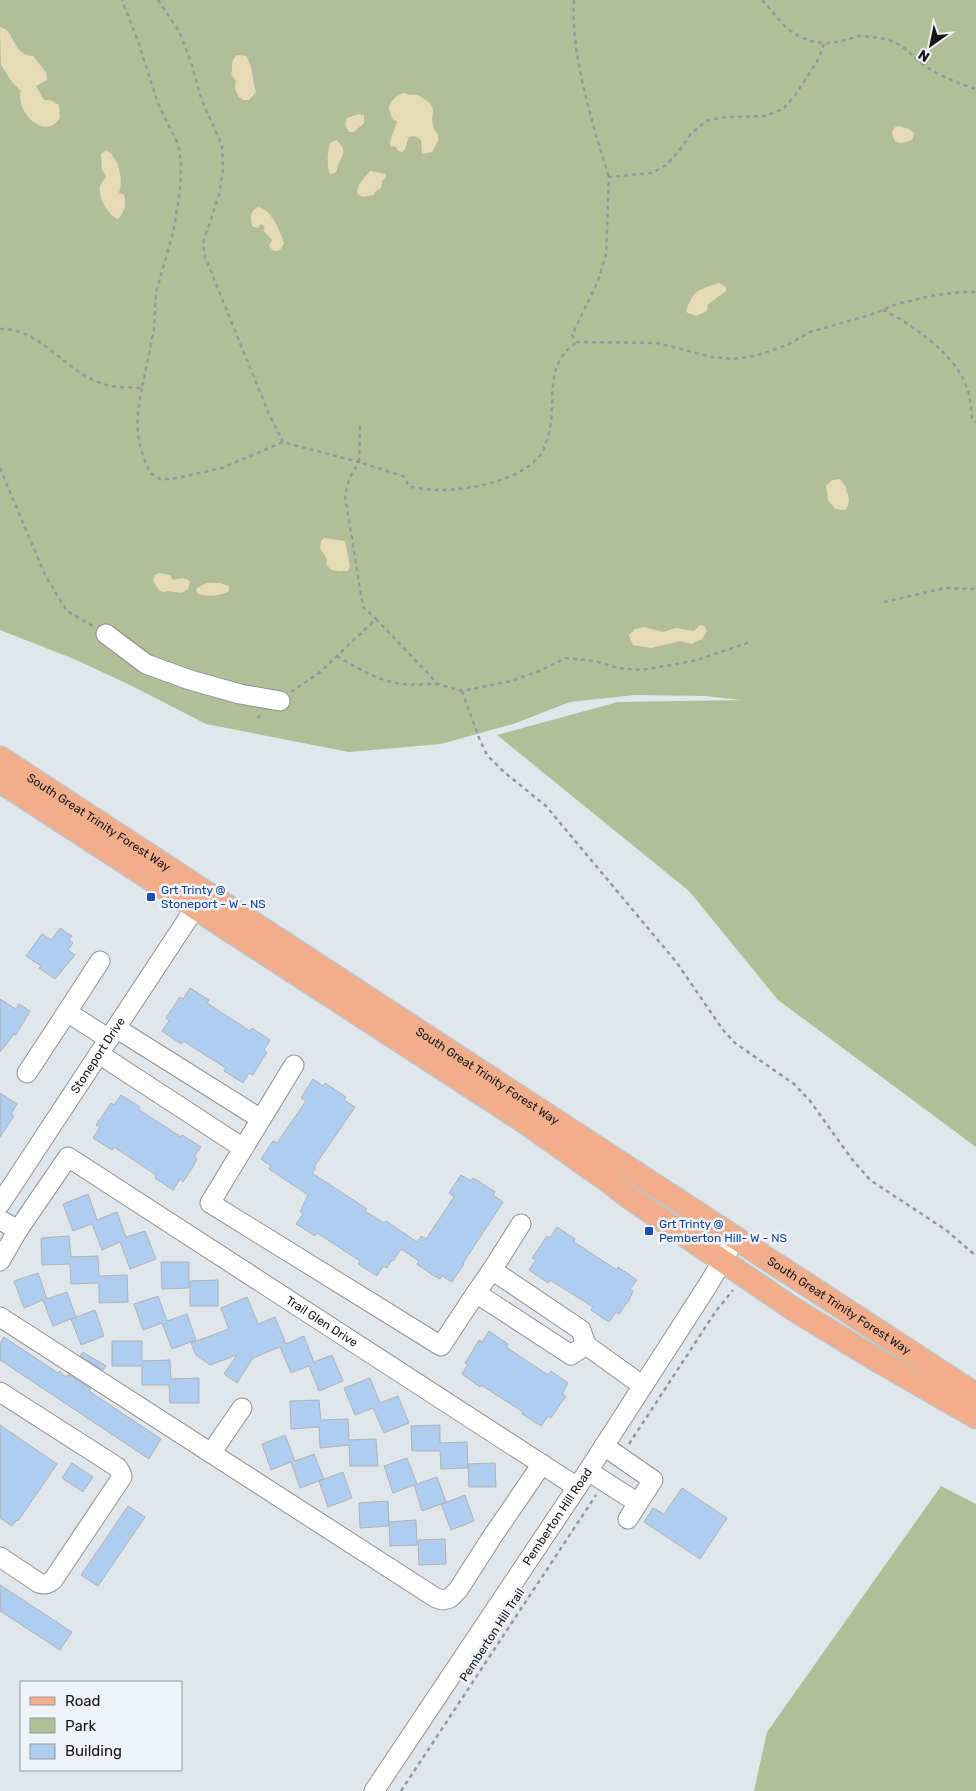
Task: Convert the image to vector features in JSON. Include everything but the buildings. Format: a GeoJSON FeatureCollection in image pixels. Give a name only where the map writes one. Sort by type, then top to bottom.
{"type":"FeatureCollection","features":[{"type":"Feature","properties":{"kind":"main road","name":"South Great Trinity Forest Way"},"geometry":{"type":"LineString","coordinates":[[0,758],[976,1395]]}},
{"type":"Feature","properties":{"kind":"main road","name":"South Great Trinity Forest Way"},"geometry":{"type":"LineString","coordinates":[[0,781],[525,1122],[633,1200],[795,1310],[976,1416]]}},
{"type":"Feature","properties":{"kind":"street"},"geometry":{"type":"LineString","coordinates":[[106,634],[146,664],[190,680],[240,694],[280,702]]}},
{"type":"Feature","properties":{"kind":"street","name":"Stoneport Drive"},"geometry":{"type":"LineString","coordinates":[[0,1207],[35,1150],[195,908]]}},
{"type":"Feature","properties":{"kind":"street"},"geometry":{"type":"LineString","coordinates":[[27,1073],[100,961]]}},
{"type":"Feature","properties":{"kind":"street"},"geometry":{"type":"LineString","coordinates":[[66,1012],[108,1040],[261,1119]]}},
{"type":"Feature","properties":{"kind":"street"},"geometry":{"type":"LineString","coordinates":[[108,1040],[137,1080],[244,1148]]}},
{"type":"Feature","properties":{"kind":"street"},"geometry":{"type":"LineString","coordinates":[[294,1065],[210,1203],[441,1346],[521,1224]]}},
{"type":"Feature","properties":{"kind":"street","name":"Trail Glen Drive"},"geometry":{"type":"LineString","coordinates":[[35,1150],[64,1162],[577,1487]]}},
{"type":"Feature","properties":{"kind":"street"},"geometry":{"type":"LineString","coordinates":[[0,1261],[18,1230],[64,1162]]}},
{"type":"Feature","properties":{"kind":"street"},"geometry":{"type":"LineString","coordinates":[[0,1207],[18,1230]]}},
{"type":"Feature","properties":{"kind":"street","name":"Pemberton Hill Road"},"geometry":{"type":"LineString","coordinates":[[374,1791],[588,1471],[736,1238]]}},
{"type":"Feature","properties":{"kind":"street"},"geometry":{"type":"LineString","coordinates":[[492,1270],[581,1330],[586,1345],[643,1386]]}},
{"type":"Feature","properties":{"kind":"street"},"geometry":{"type":"LineString","coordinates":[[476,1293],[571,1355],[586,1345]]}},
{"type":"Feature","properties":{"kind":"street"},"geometry":{"type":"LineString","coordinates":[[0,1317],[427,1593],[443,1600],[450,1598],[458,1590],[542,1464]]}},
{"type":"Feature","properties":{"kind":"street"},"geometry":{"type":"LineString","coordinates":[[0,1392],[118,1468],[122,1477],[49,1584],[39,1583],[0,1557]]}},
{"type":"Feature","properties":{"kind":"street"},"geometry":{"type":"LineString","coordinates":[[211,1454],[242,1408]]}},
{"type":"Feature","properties":{"kind":"street"},"geometry":{"type":"LineString","coordinates":[[604,1446],[653,1480],[628,1520]]}},
{"type":"Feature","properties":{"kind":"street"},"geometry":{"type":"LineString","coordinates":[[588,1471],[638,1503]]}},
{"type":"Feature","properties":{"kind":"path"},"geometry":{"type":"LineString","coordinates":[[122,0],[139,44],[158,104],[178,144],[181,162],[180,191],[173,233],[156,292],[154,329],[138,411],[137,433],[150,473],[160,479],[172,479],[222,468],[283,442],[359,462],[402,476],[410,487],[440,490],[468,488],[498,481],[526,470],[542,453],[550,430],[554,373],[560,360],[576,342],[657,343],[712,357],[733,359],[756,356],[787,345],[810,332],[930,296],[976,292]]}},
{"type":"Feature","properties":{"kind":"path"},"geometry":{"type":"LineString","coordinates":[[158,0],[179,30],[191,62],[202,101],[222,145],[223,171],[219,195],[203,243],[205,257],[269,414],[283,442]]}},
{"type":"Feature","properties":{"kind":"path"},"geometry":{"type":"LineString","coordinates":[[574,0],[575,34],[581,75],[609,177],[606,254],[598,281],[572,335],[576,342]]}},
{"type":"Feature","properties":{"kind":"path"},"geometry":{"type":"LineString","coordinates":[[762,0],[793,33],[808,40],[824,44],[859,36],[877,37],[909,51],[921,63],[939,74],[976,89]]}},
{"type":"Feature","properties":{"kind":"path"},"geometry":{"type":"LineString","coordinates":[[609,177],[652,173],[666,166],[691,134],[706,121],[725,117],[765,116],[783,109],[796,94],[819,58],[824,44]]}},
{"type":"Feature","properties":{"kind":"path"},"geometry":{"type":"LineString","coordinates":[[883,310],[900,318],[924,335],[958,370],[967,386],[972,418],[976,422]]}},
{"type":"Feature","properties":{"kind":"path"},"geometry":{"type":"LineString","coordinates":[[0,330],[8,329],[22,332],[72,368],[104,385],[142,388]]}},
{"type":"Feature","properties":{"kind":"path"},"geometry":{"type":"LineString","coordinates":[[360,426],[359,462],[349,479],[345,496],[363,607],[438,684]]}},
{"type":"Feature","properties":{"kind":"path"},"geometry":{"type":"LineString","coordinates":[[0,468],[45,575],[67,611],[106,634]]}},
{"type":"Feature","properties":{"kind":"path"},"geometry":{"type":"LineString","coordinates":[[884,602],[945,588],[976,589]]}},
{"type":"Feature","properties":{"kind":"path"},"geometry":{"type":"LineString","coordinates":[[257,718],[319,673],[376,619]]}},
{"type":"Feature","properties":{"kind":"path"},"geometry":{"type":"LineString","coordinates":[[337,656],[380,678],[403,684],[438,684],[462,691],[511,681],[566,658],[595,661],[617,668],[641,670],[687,662],[750,642]]}},
{"type":"Feature","properties":{"kind":"path"},"geometry":{"type":"LineString","coordinates":[[462,691],[488,756],[504,772],[546,806],[677,963],[723,1030],[736,1043],[794,1084],[810,1101],[851,1158],[870,1180],[946,1230],[976,1256]]}},
{"type":"Feature","properties":{"kind":"path"},"geometry":{"type":"LineString","coordinates":[[621,1456],[716,1311],[733,1290]]}},
{"type":"Feature","properties":{"kind":"path","name":"Pemberton Hill Trail"},"geometry":{"type":"LineString","coordinates":[[401,1791],[604,1481]]}},
{"type":"Feature","properties":{"kind":"green space"},"geometry":{"type":"Polygon","coordinates":[[[0,0],[976,0],[976,1147],[778,1000],[689,891],[497,735],[618,702],[741,700],[705,696],[635,695],[570,702],[513,724],[441,744],[349,752],[206,724],[74,659],[0,630],[0,0]]]}},
{"type":"Feature","properties":{"kind":"green space"},"geometry":{"type":"Polygon","coordinates":[[[941,1486],[976,1504],[976,1791],[754,1791],[767,1732],[941,1486]]]}},
{"type":"Feature","properties":{"kind":"sand"},"geometry":{"type":"Polygon","coordinates":[[[0,27],[9,33],[21,51],[26,55],[33,56],[46,72],[47,80],[36,86],[44,100],[50,100],[59,105],[60,118],[53,125],[46,127],[38,125],[26,114],[20,98],[21,91],[12,82],[1,65],[0,27]]]}},
{"type":"Feature","properties":{"kind":"sand"},"geometry":{"type":"Polygon","coordinates":[[[237,55],[246,56],[251,69],[256,92],[249,100],[243,100],[239,97],[235,89],[236,81],[231,74],[232,62],[237,55]]]}},
{"type":"Feature","properties":{"kind":"sand"},"geometry":{"type":"Polygon","coordinates":[[[404,93],[418,95],[430,103],[433,109],[432,120],[438,135],[438,141],[432,152],[422,154],[421,140],[415,136],[409,137],[402,152],[398,151],[396,147],[390,146],[397,121],[393,120],[389,109],[390,105],[395,98],[404,93]]]}},
{"type":"Feature","properties":{"kind":"sand"},"geometry":{"type":"Polygon","coordinates":[[[359,114],[364,115],[364,123],[354,132],[349,132],[345,125],[347,118],[359,114]]]}},
{"type":"Feature","properties":{"kind":"sand"},"geometry":{"type":"Polygon","coordinates":[[[898,126],[909,129],[914,133],[913,139],[902,143],[897,142],[892,133],[894,128],[898,126]]]}},
{"type":"Feature","properties":{"kind":"sand"},"geometry":{"type":"Polygon","coordinates":[[[336,140],[343,148],[343,153],[336,172],[330,174],[328,163],[329,146],[330,143],[336,140]]]}},
{"type":"Feature","properties":{"kind":"sand"},"geometry":{"type":"Polygon","coordinates":[[[106,150],[112,154],[117,163],[121,179],[119,193],[124,195],[125,199],[122,214],[118,219],[107,210],[102,201],[100,191],[101,184],[106,176],[102,170],[101,154],[106,150]]]}},
{"type":"Feature","properties":{"kind":"sand"},"geometry":{"type":"Polygon","coordinates":[[[370,171],[386,174],[386,177],[382,181],[381,188],[373,195],[362,197],[357,193],[359,184],[370,171]]]}},
{"type":"Feature","properties":{"kind":"sand"},"geometry":{"type":"Polygon","coordinates":[[[258,207],[267,212],[278,227],[284,243],[280,250],[274,251],[269,246],[272,240],[263,230],[265,228],[263,225],[261,224],[258,228],[252,226],[252,213],[258,207]]]}},
{"type":"Feature","properties":{"kind":"sand"},"geometry":{"type":"Polygon","coordinates":[[[719,283],[726,287],[726,291],[708,304],[707,311],[696,316],[686,312],[694,295],[706,287],[719,283]]]}},
{"type":"Feature","properties":{"kind":"sand"},"geometry":{"type":"Polygon","coordinates":[[[840,479],[846,487],[849,497],[849,503],[845,510],[835,509],[828,500],[826,486],[832,480],[840,479]]]}},
{"type":"Feature","properties":{"kind":"sand"},"geometry":{"type":"Polygon","coordinates":[[[324,538],[345,541],[350,566],[348,571],[335,571],[328,566],[326,563],[327,559],[320,548],[321,541],[324,538]]]}},
{"type":"Feature","properties":{"kind":"sand"},"geometry":{"type":"Polygon","coordinates":[[[159,573],[170,575],[173,580],[186,579],[190,582],[188,589],[182,593],[159,590],[153,581],[155,575],[159,573]]]}},
{"type":"Feature","properties":{"kind":"sand"},"geometry":{"type":"Polygon","coordinates":[[[207,583],[220,583],[229,586],[229,591],[214,596],[198,594],[197,588],[207,583]]]}},
{"type":"Feature","properties":{"kind":"sand"},"geometry":{"type":"Polygon","coordinates":[[[700,625],[704,626],[707,631],[702,639],[692,644],[680,641],[651,648],[633,645],[629,635],[635,629],[644,627],[663,632],[676,628],[694,631],[700,625]]]}},
{"type":"Feature","properties":{"kind":"place","name":"Grt Trinty @ Stoneport - W - NS"},"geometry":{"type":"Point","coordinates":[151,897]}},
{"type":"Feature","properties":{"kind":"place","name":"Grt Trinty @ Pemberton Hill- W - NS"},"geometry":{"type":"Point","coordinates":[649,1231]}}]}
